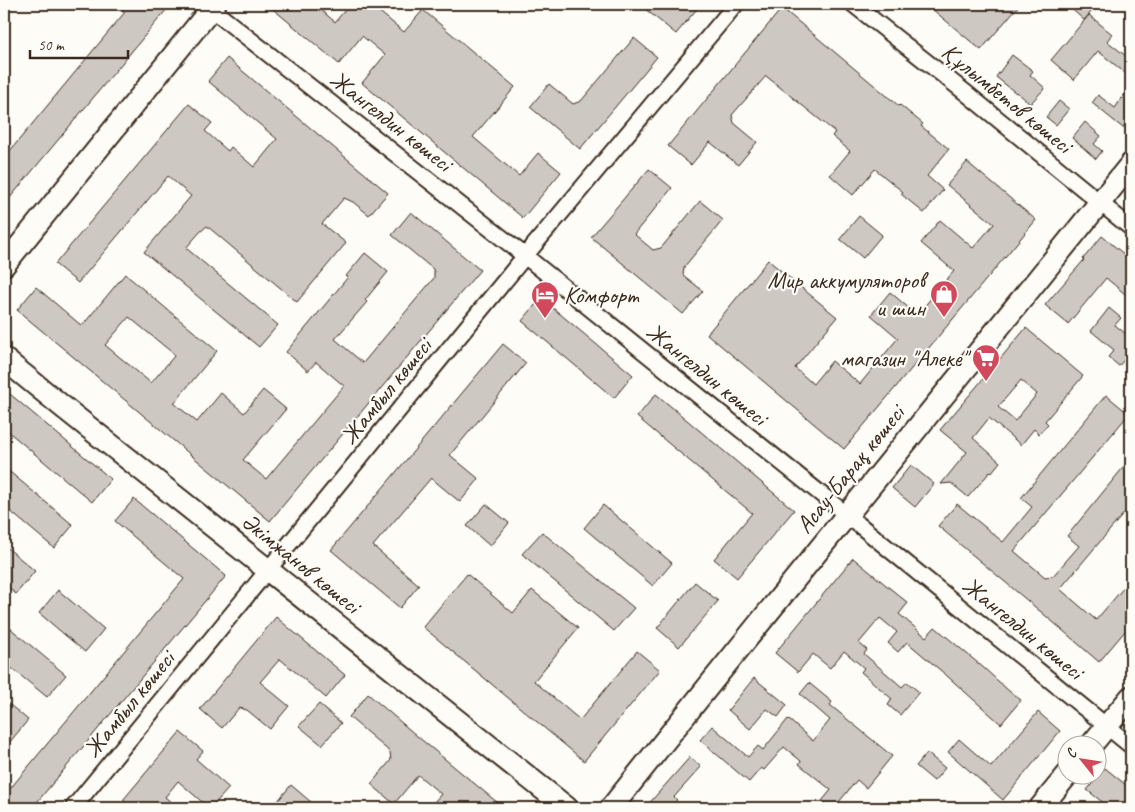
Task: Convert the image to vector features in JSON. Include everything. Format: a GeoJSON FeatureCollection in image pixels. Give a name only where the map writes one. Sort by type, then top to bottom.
{"type":"FeatureCollection","features":[{"type":"Feature","properties":{"kind":"street","name":"Жамбыл көшесі"},"geometry":{"type":"LineString","coordinates":[[73,808],[525,256],[736,4]]}},
{"type":"Feature","properties":{"kind":"street","name":"Құлымбетов көшесі"},"geometry":{"type":"LineString","coordinates":[[853,4],[966,93],[1131,228]]}},
{"type":"Feature","properties":{"kind":"street","name":"Жангелдин көшесі"},"geometry":{"type":"LineString","coordinates":[[210,5],[847,515],[1131,746]]}},
{"type":"Feature","properties":{"kind":"street"},"geometry":{"type":"LineString","coordinates":[[4,265],[210,5]]}},
{"type":"Feature","properties":{"kind":"street","name":"Асау-Барақ көшесі"},"geometry":{"type":"LineString","coordinates":[[611,808],[1131,164]]}},
{"type":"Feature","properties":{"kind":"street","name":"Әкімжанов көшесі"},"geometry":{"type":"LineString","coordinates":[[4,359],[567,808]]}},
{"type":"Feature","properties":{"kind":"street"},"geometry":{"type":"LineString","coordinates":[[1101,734],[1131,697]]}},
{"type":"Feature","properties":{"kind":"street"},"geometry":{"type":"LineString","coordinates":[[1040,808],[1060,784]]}},
{"type":"Feature","properties":{"kind":"building"},"geometry":{"type":"Polygon","coordinates":[[[115,4],[161,4],[167,9],[4,205],[4,158],[125,12],[115,4]]]}},
{"type":"Feature","properties":{"kind":"building"},"geometry":{"type":"Polygon","coordinates":[[[267,4],[314,4],[335,22],[350,4],[370,4],[404,32],[423,10],[515,87],[473,137],[519,176],[538,153],[561,172],[523,218],[362,83],[385,55],[362,36],[339,64],[267,4]]]}},
{"type":"Feature","properties":{"kind":"building"},"geometry":{"type":"Polygon","coordinates":[[[639,4],[701,4],[676,34],[639,4]]]}},
{"type":"Feature","properties":{"kind":"building"},"geometry":{"type":"Polygon","coordinates":[[[926,4],[1020,4],[981,50],[926,4]]]}},
{"type":"Feature","properties":{"kind":"building"},"geometry":{"type":"Polygon","coordinates":[[[1066,4],[1098,4],[1084,20],[1066,4]]]}},
{"type":"Feature","properties":{"kind":"building"},"geometry":{"type":"Polygon","coordinates":[[[782,8],[923,124],[921,126],[949,149],[927,176],[943,190],[924,213],[901,194],[903,192],[875,169],[853,195],[830,175],[850,151],[832,136],[835,132],[766,76],[732,115],[734,123],[757,142],[738,165],[710,142],[691,165],[668,146],[782,8]]]}},
{"type":"Feature","properties":{"kind":"building"},"geometry":{"type":"Polygon","coordinates":[[[1089,15],[1112,34],[1107,41],[1131,60],[1131,78],[1098,51],[1074,80],[1051,60],[1089,15]]]}},
{"type":"Feature","properties":{"kind":"building"},"geometry":{"type":"Polygon","coordinates":[[[634,38],[657,57],[580,149],[530,107],[549,84],[573,104],[581,101],[634,38]]]}},
{"type":"Feature","properties":{"kind":"building"},"geometry":{"type":"Polygon","coordinates":[[[1012,55],[1033,71],[1030,75],[1045,88],[1030,104],[996,77],[1012,55]]]}},
{"type":"Feature","properties":{"kind":"building"},"geometry":{"type":"Polygon","coordinates":[[[227,58],[388,193],[369,215],[353,202],[344,198],[322,224],[346,243],[297,302],[207,226],[186,248],[278,325],[259,347],[144,252],[191,196],[168,176],[78,283],[55,264],[189,104],[212,123],[205,131],[228,151],[231,147],[254,167],[277,139],[208,81],[227,58]]]}},
{"type":"Feature","properties":{"kind":"building"},"geometry":{"type":"Polygon","coordinates":[[[1131,85],[1131,117],[1123,128],[1092,103],[1098,95],[1115,108],[1131,85]]]}},
{"type":"Feature","properties":{"kind":"building"},"geometry":{"type":"Polygon","coordinates":[[[1059,101],[1069,109],[1056,125],[1046,117],[1059,101]]]}},
{"type":"Feature","properties":{"kind":"building"},"geometry":{"type":"Polygon","coordinates":[[[1085,122],[1101,136],[1094,144],[1102,151],[1096,159],[1072,138],[1085,122]]]}},
{"type":"Feature","properties":{"kind":"building"},"geometry":{"type":"Polygon","coordinates":[[[967,162],[1036,220],[844,449],[707,334],[768,260],[837,317],[795,368],[813,384],[832,361],[860,384],[898,338],[871,315],[890,292],[917,315],[954,271],[921,243],[940,220],[973,248],[994,224],[947,185],[967,162]]]}},
{"type":"Feature","properties":{"kind":"building"},"geometry":{"type":"Polygon","coordinates":[[[649,169],[672,188],[634,234],[653,250],[661,248],[700,201],[723,220],[684,267],[683,275],[703,291],[683,314],[591,237],[649,169]]]}},
{"type":"Feature","properties":{"kind":"building"},"geometry":{"type":"Polygon","coordinates":[[[411,212],[480,270],[270,521],[17,310],[36,287],[82,326],[125,274],[217,351],[174,403],[197,422],[221,393],[244,413],[263,390],[286,409],[243,460],[266,479],[344,386],[316,362],[308,371],[286,352],[348,277],[346,276],[365,253],[388,272],[365,300],[367,302],[335,339],[363,363],[434,278],[434,270],[392,235],[411,212]],[[129,317],[105,345],[151,383],[175,355],[129,317]]]}},
{"type":"Feature","properties":{"kind":"building"},"geometry":{"type":"Polygon","coordinates":[[[859,216],[882,235],[863,258],[840,239],[859,216]]]}},
{"type":"Feature","properties":{"kind":"building"},"geometry":{"type":"Polygon","coordinates":[[[1102,236],[1131,260],[1131,299],[1106,278],[1068,324],[1045,305],[1102,236]]]}},
{"type":"Feature","properties":{"kind":"building"},"geometry":{"type":"Polygon","coordinates":[[[541,298],[633,375],[614,398],[522,321],[541,298]]]}},
{"type":"Feature","properties":{"kind":"building"},"geometry":{"type":"Polygon","coordinates":[[[1109,308],[1121,318],[1115,325],[1131,338],[1131,351],[1119,366],[1108,357],[1114,350],[1091,331],[1109,308]]]}},
{"type":"Feature","properties":{"kind":"building"},"geometry":{"type":"Polygon","coordinates":[[[1026,328],[1083,376],[1045,421],[1048,424],[1039,434],[1034,429],[1021,445],[989,418],[973,438],[1000,462],[968,497],[951,483],[941,484],[967,452],[940,430],[1026,328]],[[1021,380],[998,407],[1015,421],[1037,394],[1021,380]]]}},
{"type":"Feature","properties":{"kind":"building"},"geometry":{"type":"Polygon","coordinates":[[[503,344],[526,363],[450,455],[479,479],[460,502],[431,478],[373,546],[419,585],[400,608],[331,550],[503,344]]]}},
{"type":"Feature","properties":{"kind":"building"},"geometry":{"type":"Polygon","coordinates":[[[4,389],[111,479],[92,502],[4,428],[4,389]]]}},
{"type":"Feature","properties":{"kind":"building"},"geometry":{"type":"Polygon","coordinates":[[[656,394],[794,510],[737,578],[714,559],[752,513],[637,417],[656,394]]]}},
{"type":"Feature","properties":{"kind":"building"},"geometry":{"type":"Polygon","coordinates":[[[1106,395],[1129,414],[1014,551],[1045,577],[1053,576],[1079,546],[1067,536],[1131,458],[1131,505],[1060,589],[1096,620],[1131,579],[1131,624],[1099,662],[938,526],[957,504],[1003,542],[1032,507],[1021,498],[1106,395]]]}},
{"type":"Feature","properties":{"kind":"building"},"geometry":{"type":"Polygon","coordinates":[[[911,465],[934,484],[915,507],[892,488],[911,465]]]}},
{"type":"Feature","properties":{"kind":"building"},"geometry":{"type":"Polygon","coordinates":[[[4,467],[73,525],[54,548],[4,506],[4,467]]]}},
{"type":"Feature","properties":{"kind":"building"},"geometry":{"type":"Polygon","coordinates":[[[134,499],[226,576],[32,808],[4,808],[4,796],[184,579],[115,521],[134,499]]]}},
{"type":"Feature","properties":{"kind":"building"},"geometry":{"type":"Polygon","coordinates":[[[486,504],[509,523],[490,546],[467,526],[486,504]]]}},
{"type":"Feature","properties":{"kind":"building"},"geometry":{"type":"Polygon","coordinates":[[[603,505],[672,563],[653,586],[584,528],[603,505]]]}},
{"type":"Feature","properties":{"kind":"building"},"geometry":{"type":"Polygon","coordinates":[[[542,532],[634,608],[614,631],[522,554],[542,532]]]}},
{"type":"Feature","properties":{"kind":"building"},"geometry":{"type":"Polygon","coordinates":[[[4,545],[35,571],[16,594],[4,584],[4,545]]]}},
{"type":"Feature","properties":{"kind":"building"},"geometry":{"type":"Polygon","coordinates":[[[853,558],[908,603],[899,614],[926,637],[935,627],[1021,700],[1001,724],[907,642],[898,652],[888,643],[897,632],[880,618],[859,643],[867,650],[864,654],[902,687],[907,682],[919,692],[900,715],[888,705],[892,699],[861,672],[864,668],[844,651],[830,668],[813,654],[798,672],[775,653],[853,558]]]}},
{"type":"Feature","properties":{"kind":"building"},"geometry":{"type":"Polygon","coordinates":[[[467,574],[513,613],[532,590],[578,628],[534,681],[580,720],[637,651],[660,670],[584,761],[423,627],[467,574]]]}},
{"type":"Feature","properties":{"kind":"building"},"geometry":{"type":"Polygon","coordinates":[[[695,582],[718,601],[679,647],[657,628],[695,582]]]}},
{"type":"Feature","properties":{"kind":"building"},"geometry":{"type":"Polygon","coordinates":[[[58,590],[104,629],[85,652],[39,613],[58,590]]]}},
{"type":"Feature","properties":{"kind":"building"},"geometry":{"type":"Polygon","coordinates":[[[276,617],[345,675],[326,698],[280,659],[260,682],[289,706],[270,729],[247,710],[239,708],[222,728],[200,709],[276,617]]]}},
{"type":"Feature","properties":{"kind":"building"},"geometry":{"type":"Polygon","coordinates":[[[4,623],[66,675],[47,697],[4,662],[4,623]]]}},
{"type":"Feature","properties":{"kind":"building"},"geometry":{"type":"Polygon","coordinates":[[[754,678],[787,705],[778,717],[767,709],[750,729],[728,710],[754,678]]]}},
{"type":"Feature","properties":{"kind":"building"},"geometry":{"type":"Polygon","coordinates":[[[809,683],[832,702],[830,705],[892,756],[866,788],[857,780],[834,808],[831,808],[822,801],[831,790],[799,764],[801,761],[784,747],[764,770],[761,768],[749,782],[700,740],[712,726],[748,757],[758,746],[763,750],[788,719],[813,741],[830,720],[800,694],[809,683]]]}},
{"type":"Feature","properties":{"kind":"building"},"geometry":{"type":"Polygon","coordinates":[[[368,694],[504,808],[429,808],[441,794],[418,775],[394,804],[371,784],[391,760],[390,752],[349,717],[368,694]]]}},
{"type":"Feature","properties":{"kind":"building"},"geometry":{"type":"Polygon","coordinates":[[[4,700],[28,720],[4,749],[4,700]]]}},
{"type":"Feature","properties":{"kind":"building"},"geometry":{"type":"Polygon","coordinates":[[[319,704],[341,723],[322,745],[299,726],[319,704]]]}},
{"type":"Feature","properties":{"kind":"building"},"geometry":{"type":"Polygon","coordinates":[[[1038,712],[1060,731],[1003,800],[948,752],[959,739],[991,767],[1038,712]]]}},
{"type":"Feature","properties":{"kind":"building"},"geometry":{"type":"Polygon","coordinates":[[[180,732],[203,751],[196,759],[229,788],[209,808],[178,781],[165,797],[178,808],[133,808],[123,800],[180,732]]]}},
{"type":"Feature","properties":{"kind":"building"},"geometry":{"type":"Polygon","coordinates":[[[927,753],[945,768],[934,781],[916,766],[927,753]]]}},
{"type":"Feature","properties":{"kind":"building"},"geometry":{"type":"Polygon","coordinates":[[[690,757],[701,767],[674,797],[677,800],[670,808],[645,808],[690,757]]]}},
{"type":"Feature","properties":{"kind":"building"},"geometry":{"type":"Polygon","coordinates":[[[1108,770],[1131,789],[1131,808],[1110,808],[1087,790],[1092,784],[1108,784],[1108,770]]]}},
{"type":"Feature","properties":{"kind":"building"},"geometry":{"type":"Polygon","coordinates":[[[291,785],[318,808],[272,808],[291,785]]]}},
{"type":"Feature","properties":{"kind":"place","name":"Мир аккумуляторов и шин"},"geometry":{"type":"Point","coordinates":[944,318]}},
{"type":"Feature","properties":{"kind":"place","name":"Комфорт"},"geometry":{"type":"Point","coordinates":[545,319]}},
{"type":"Feature","properties":{"kind":"place","name":"магазин \"Алеке\""},"geometry":{"type":"Point","coordinates":[986,382]}}]}
